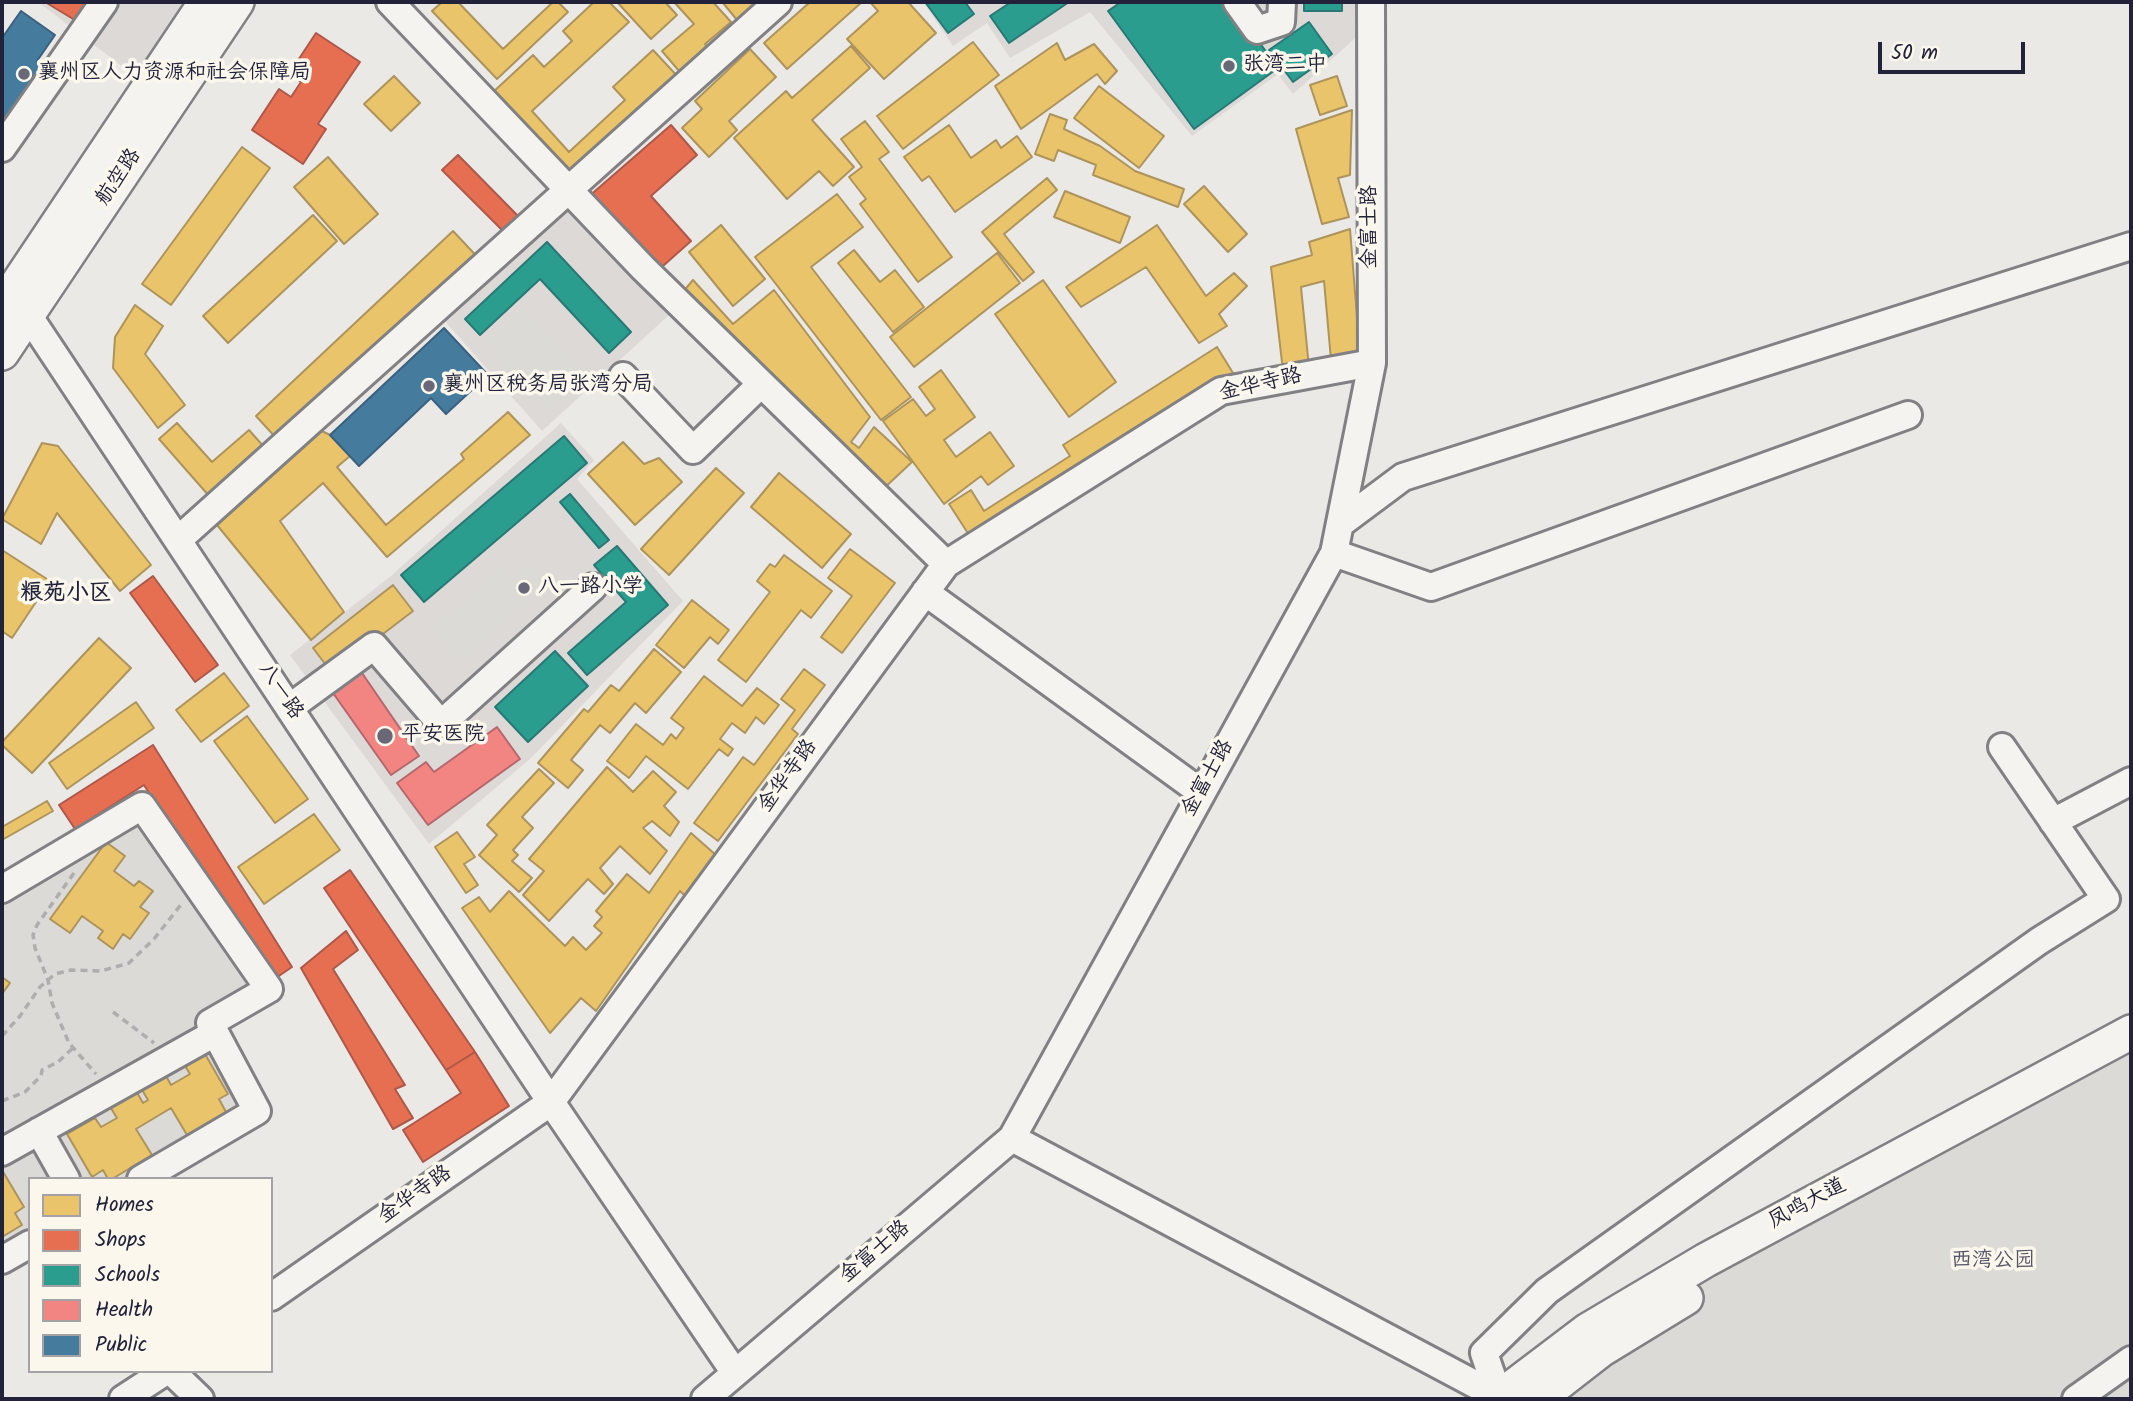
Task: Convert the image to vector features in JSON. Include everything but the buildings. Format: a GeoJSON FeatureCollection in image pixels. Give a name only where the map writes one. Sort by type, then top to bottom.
{"type":"FeatureCollection","features":[{"type":"Feature","properties":{"kind":"main road","name":"航空路"},"geometry":{"type":"LineString","coordinates":[[2,353],[10,301],[206,2]]}},
{"type":"Feature","properties":{"kind":"main road","name":"航空路"},"geometry":{"type":"LineString","coordinates":[[10,301],[237,2]]}},
{"type":"Feature","properties":{"kind":"main road","name":"凤鸣大道"},"geometry":{"type":"LineString","coordinates":[[1498,1398],[1588,1330],[1706,1261],[2131,1032]]}},
{"type":"Feature","properties":{"kind":"main road","name":"凤鸣大道"},"geometry":{"type":"LineString","coordinates":[[1538,1399],[1601,1350],[1712,1282],[2131,1058]]}},
{"type":"Feature","properties":{"kind":"street"},"geometry":{"type":"LineString","coordinates":[[2,148],[104,2]]}},
{"type":"Feature","properties":{"kind":"street"},"geometry":{"type":"LineString","coordinates":[[390,2],[643,268],[946,564]]}},
{"type":"Feature","properties":{"kind":"street"},"geometry":{"type":"LineString","coordinates":[[178,540],[778,2]]}},
{"type":"Feature","properties":{"kind":"street"},"geometry":{"type":"LineString","coordinates":[[1237,2],[1257,30],[1281,22],[1282,2]]}},
{"type":"Feature","properties":{"kind":"street","name":"金富士路"},"geometry":{"type":"LineString","coordinates":[[705,1399],[1012,1138],[1334,553],[1371,363],[1371,2]]}},
{"type":"Feature","properties":{"kind":"street"},"geometry":{"type":"LineString","coordinates":[[1340,524],[1402,477],[2131,246]]}},
{"type":"Feature","properties":{"kind":"street","name":"八一路"},"geometry":{"type":"LineString","coordinates":[[10,301],[178,540],[551,1102],[735,1373]]}},
{"type":"Feature","properties":{"kind":"street","name":"金华寺路"},"geometry":{"type":"LineString","coordinates":[[273,1296],[551,1102],[946,564],[1221,391],[1371,363]]}},
{"type":"Feature","properties":{"kind":"street"},"geometry":{"type":"LineString","coordinates":[[623,376],[693,450],[761,384]]}},
{"type":"Feature","properties":{"kind":"street"},"geometry":{"type":"LineString","coordinates":[[1334,553],[1432,587],[1908,415]]}},
{"type":"Feature","properties":{"kind":"street"},"geometry":{"type":"LineString","coordinates":[[289,708],[374,646],[441,724],[593,587]]}},
{"type":"Feature","properties":{"kind":"street"},"geometry":{"type":"LineString","coordinates":[[925,592],[1202,793]]}},
{"type":"Feature","properties":{"kind":"street"},"geometry":{"type":"LineString","coordinates":[[1498,1398],[1484,1353],[1548,1291],[2039,941],[2106,900],[2001,747]]}},
{"type":"Feature","properties":{"kind":"street"},"geometry":{"type":"LineString","coordinates":[[2053,822],[2131,781]]}},
{"type":"Feature","properties":{"kind":"street"},"geometry":{"type":"LineString","coordinates":[[2,889],[142,806],[269,989],[209,1023],[257,1111],[144,1177]]}},
{"type":"Feature","properties":{"kind":"street"},"geometry":{"type":"LineString","coordinates":[[2,1152],[215,1033]]}},
{"type":"Feature","properties":{"kind":"street"},"geometry":{"type":"LineString","coordinates":[[40,1131],[65,1177]]}},
{"type":"Feature","properties":{"kind":"street"},"geometry":{"type":"LineString","coordinates":[[1012,1138],[1498,1398]]}},
{"type":"Feature","properties":{"kind":"street"},"geometry":{"type":"LineString","coordinates":[[2,1260],[28,1245]]}},
{"type":"Feature","properties":{"kind":"street"},"geometry":{"type":"LineString","coordinates":[[2076,1399],[2131,1360]]}},
{"type":"Feature","properties":{"kind":"street"},"geometry":{"type":"LineString","coordinates":[[123,1399],[163,1373]]}},
{"type":"Feature","properties":{"kind":"street"},"geometry":{"type":"LineString","coordinates":[[173,1373],[200,1399]]}},
{"type":"Feature","properties":{"kind":"path"},"geometry":{"type":"LineString","coordinates":[[57,856],[75,872],[37,925],[33,935],[35,948],[48,980],[52,1003],[69,1044],[113,1090]]}},
{"type":"Feature","properties":{"kind":"path"},"geometry":{"type":"LineString","coordinates":[[2,1036],[40,987],[55,974],[71,970],[101,971],[129,963],[154,939],[188,897],[200,890]]}},
{"type":"Feature","properties":{"kind":"path"},"geometry":{"type":"LineString","coordinates":[[113,1012],[172,1057]]}},
{"type":"Feature","properties":{"kind":"path"},"geometry":{"type":"LineString","coordinates":[[2,1101],[25,1092],[41,1076],[41,1070],[58,1062],[73,1048]]}},
{"type":"Feature","properties":{"kind":"shaded area"},"geometry":{"type":"Polygon","coordinates":[[[38,2],[197,2],[144,83],[38,2]]]}},
{"type":"Feature","properties":{"kind":"shaded area","name":"张湾二中"},"geometry":{"type":"Polygon","coordinates":[[[923,2],[1371,2],[1371,24],[1293,94],[1278,74],[1192,136],[1090,12],[1010,58],[987,23],[953,46],[923,2]]]}},
{"type":"Feature","properties":{"kind":"shaded area"},"geometry":{"type":"Polygon","coordinates":[[[569,191],[680,305],[542,431],[435,310],[569,191]]]}},
{"type":"Feature","properties":{"kind":"shaded area","name":"八一路小学"},"geometry":{"type":"Polygon","coordinates":[[[561,423],[594,460],[577,479],[683,601],[530,759],[429,844],[290,655],[391,576],[561,423]]]}},
{"type":"Feature","properties":{"kind":"green space"},"geometry":{"type":"Polygon","coordinates":[[[523,304],[587,375],[546,413],[482,342],[523,304]]]}},
{"type":"Feature","properties":{"kind":"green space"},"geometry":{"type":"Polygon","coordinates":[[[522,549],[552,584],[538,595],[508,560],[522,549]]]}},
{"type":"Feature","properties":{"kind":"green space"},"geometry":{"type":"Polygon","coordinates":[[[502,565],[533,601],[458,666],[427,629],[502,565]]]}},
{"type":"Feature","properties":{"kind":"green space"},"geometry":{"type":"Polygon","coordinates":[[[142,806],[269,989],[210,1023],[257,1111],[144,1177],[28,1177],[28,1245],[2,1260],[2,889],[142,806]]]}},
{"type":"Feature","properties":{"kind":"green space","name":"西湾公园"},"geometry":{"type":"Polygon","coordinates":[[[2131,1032],[2131,1399],[1497,1399],[2131,1032]]]}},
{"type":"Feature","properties":{"kind":"place","name":"张湾二中"},"geometry":{"type":"Point","coordinates":[1229,66]}},
{"type":"Feature","properties":{"kind":"place","name":"襄州区人力资源和社会保障局"},"geometry":{"type":"Point","coordinates":[24,74]}},
{"type":"Feature","properties":{"kind":"place","name":"襄州区税务局张湾分局"},"geometry":{"type":"Point","coordinates":[429,386]}},
{"type":"Feature","properties":{"kind":"place","name":"八一路小学"},"geometry":{"type":"Point","coordinates":[524,588]}},
{"type":"Feature","properties":{"kind":"place","name":"平安医院"},"geometry":{"type":"Point","coordinates":[385,736]}},
{"type":"Feature","properties":{"kind":"district","name":"粮苑小区"},"geometry":{"type":"Point","coordinates":[66,595]}}]}
